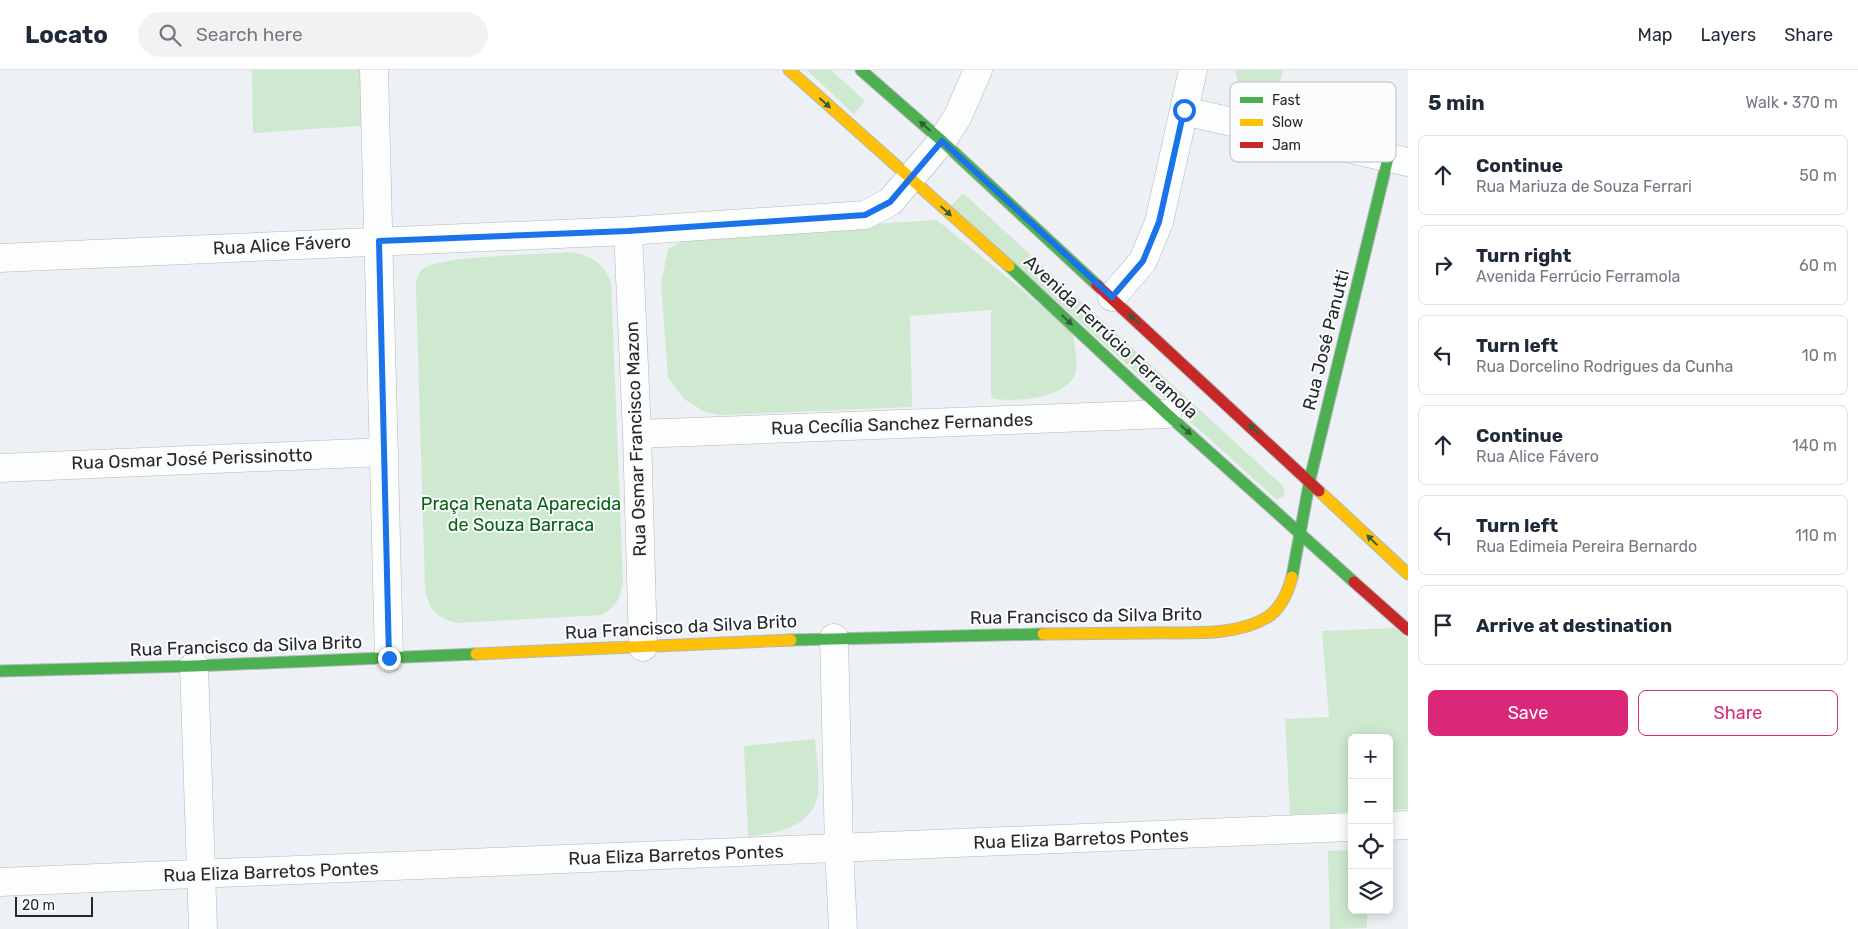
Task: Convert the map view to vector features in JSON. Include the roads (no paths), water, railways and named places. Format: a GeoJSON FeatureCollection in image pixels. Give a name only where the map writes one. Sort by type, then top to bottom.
{"type":"FeatureCollection","features":[{"type":"Feature","properties":{"kind":"street"},"geometry":{"type":"LineString","coordinates":[[374,70],[389,658]]}},
{"type":"Feature","properties":{"kind":"street","name":"Avenida Ferrúcio Ferramola"},"geometry":{"type":"LineString","coordinates":[[789,70],[1012,269],[1167,414],[1408,630]]}},
{"type":"Feature","properties":{"kind":"street","name":"Avenida Ferrúcio Ferramola"},"geometry":{"type":"LineString","coordinates":[[861,70],[942,141],[1112,297],[1408,574]]}},
{"type":"Feature","properties":{"kind":"street","name":"Rua Alice Fávero"},"geometry":{"type":"LineString","coordinates":[[0,258],[628,231],[865,215],[890,202],[942,141],[958,116],[978,70]]}},
{"type":"Feature","properties":{"kind":"street"},"geometry":{"type":"LineString","coordinates":[[1112,297],[1143,261],[1159,222],[1193,70]]}},
{"type":"Feature","properties":{"kind":"street"},"geometry":{"type":"LineString","coordinates":[[1184,110],[1230,121]]}},
{"type":"Feature","properties":{"kind":"street","name":"Rua José Panutti"},"geometry":{"type":"LineString","coordinates":[[1300,532],[1310,481],[1398,160]]}},
{"type":"Feature","properties":{"kind":"street","name":"Rua Osmar Francisco Mazon"},"geometry":{"type":"LineString","coordinates":[[628,231],[637,434],[643,647]]}},
{"type":"Feature","properties":{"kind":"street","name":"Rua Cecília Sanchez Fernandes"},"geometry":{"type":"LineString","coordinates":[[637,434],[1167,414]]}},
{"type":"Feature","properties":{"kind":"street","name":"Rua Osmar José Perissinotto"},"geometry":{"type":"LineString","coordinates":[[0,468],[384,452]]}},
{"type":"Feature","properties":{"kind":"street","name":"Rua Francisco da Silva Brito"},"geometry":{"type":"LineString","coordinates":[[0,672],[194,666],[834,638],[1190,632],[1234,629],[1257,622],[1275,612],[1287,591],[1300,532]]}},
{"type":"Feature","properties":{"kind":"street"},"geometry":{"type":"LineString","coordinates":[[834,638],[839,849],[843,929]]}},
{"type":"Feature","properties":{"kind":"street"},"geometry":{"type":"LineString","coordinates":[[194,666],[203,929]]}},
{"type":"Feature","properties":{"kind":"street"},"geometry":{"type":"LineString","coordinates":[[1393,826],[1408,825]]}},
{"type":"Feature","properties":{"kind":"street","name":"Rua Eliza Barretos Pontes"},"geometry":{"type":"LineString","coordinates":[[0,882],[1348,828]]}},
{"type":"Feature","properties":{"kind":"park label","name":"Praça Renata Aparecida de Souza Barraca"},"geometry":{"type":"Point","coordinates":[521,514]}}]}
